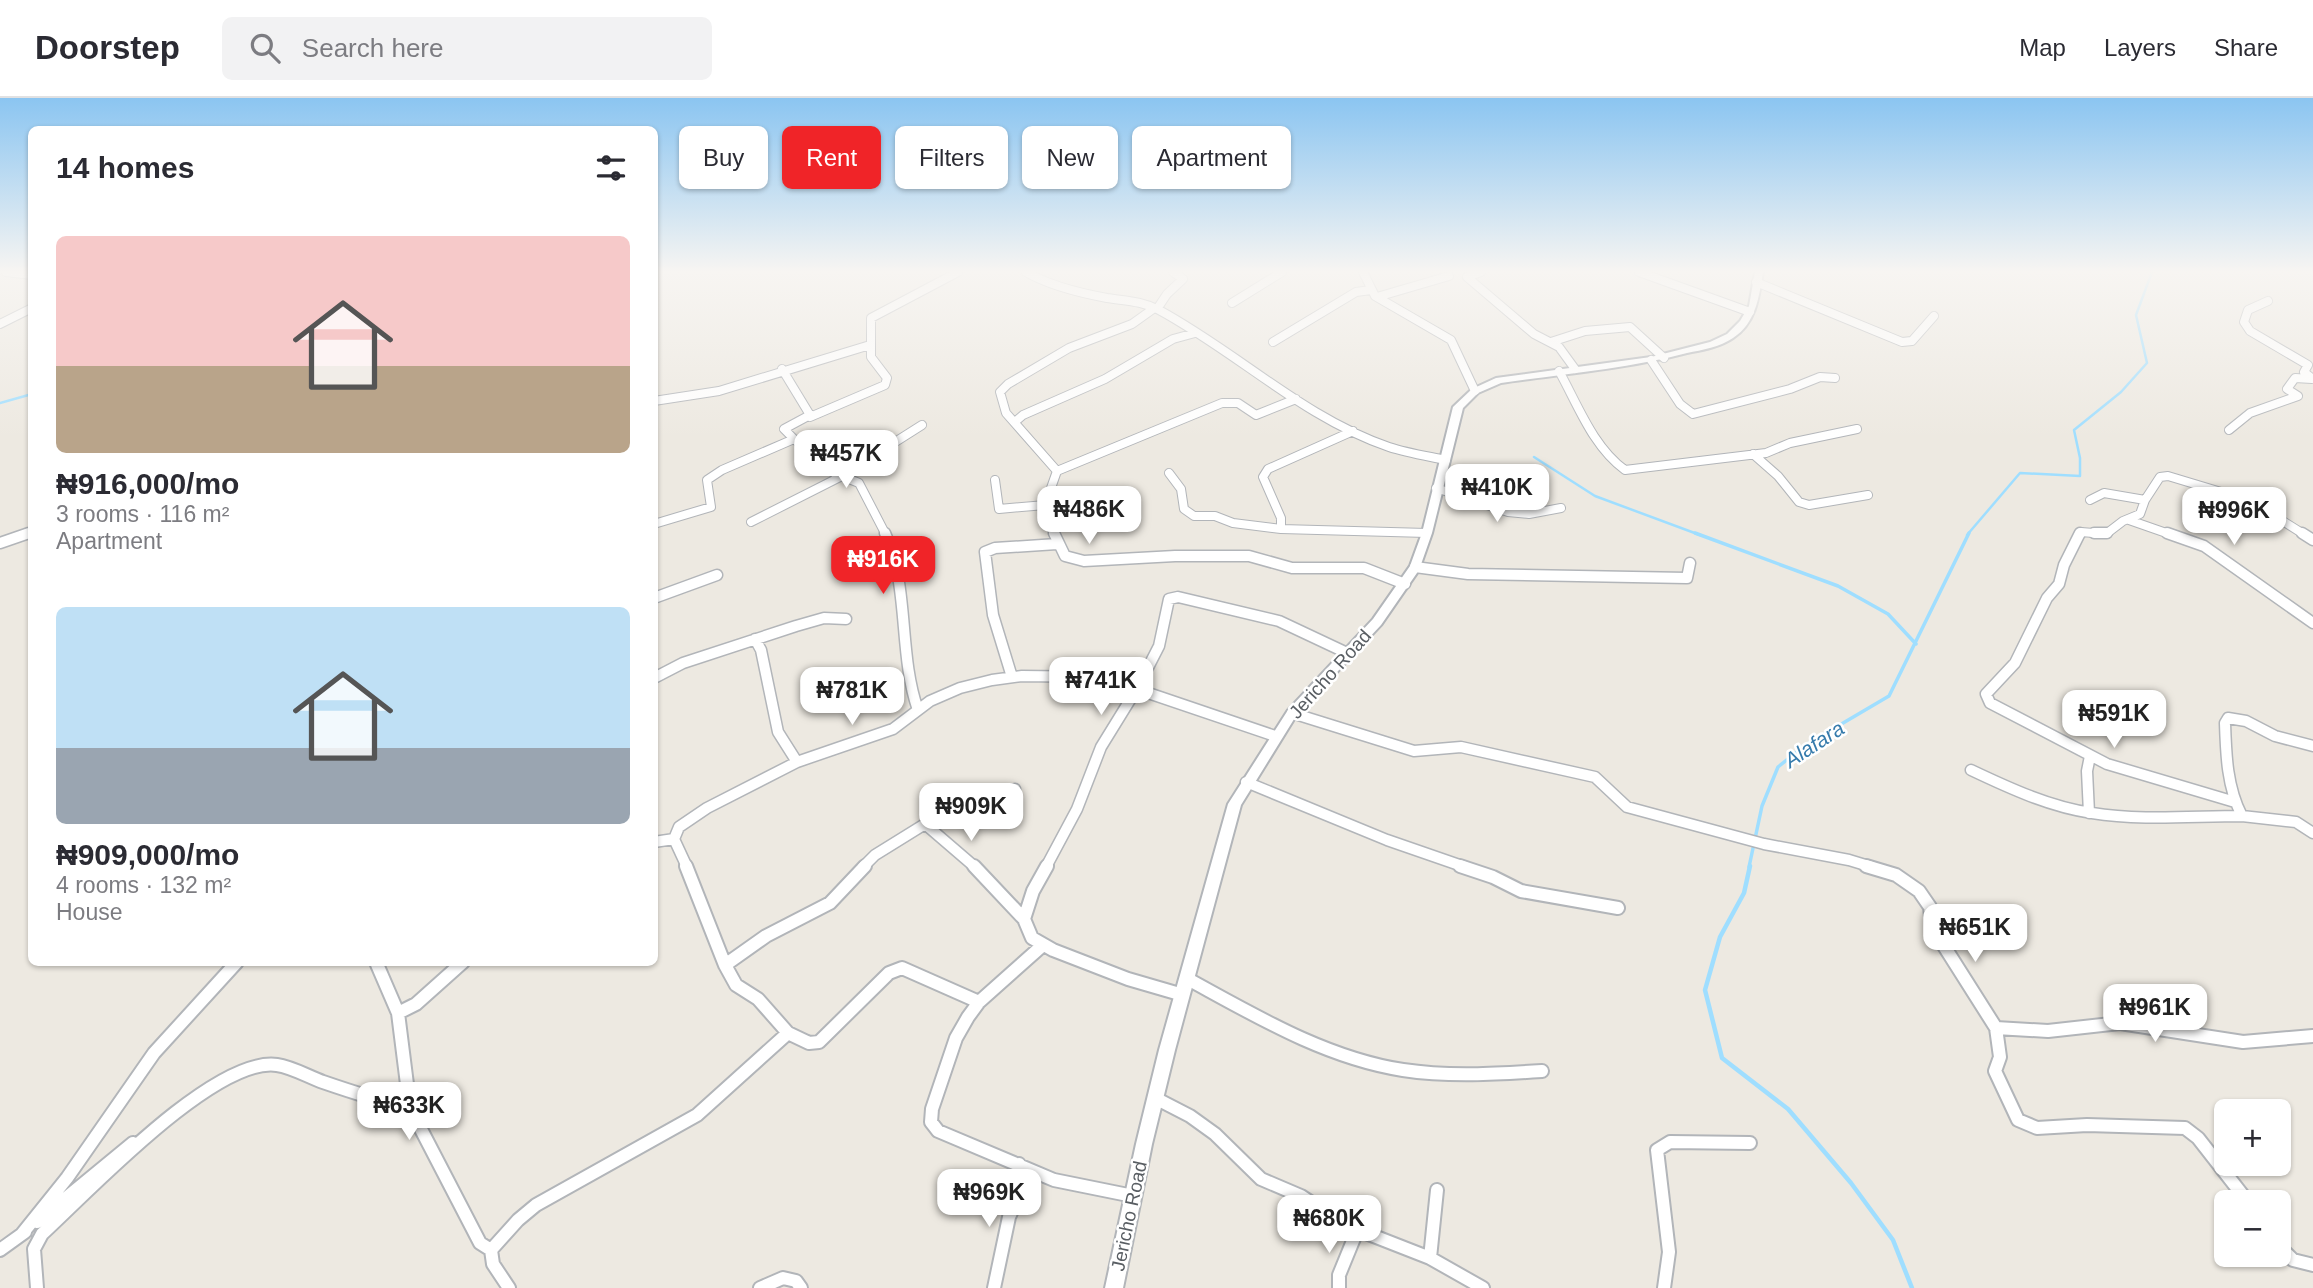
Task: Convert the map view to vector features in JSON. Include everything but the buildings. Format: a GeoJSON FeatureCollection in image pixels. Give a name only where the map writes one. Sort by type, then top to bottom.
{"type":"FeatureCollection","features":[{"type":"Feature","properties":{"kind":"street"},"geometry":{"type":"LineString","coordinates":[[871,328],[871,357],[887,378],[885,385],[784,429],[841,477],[859,483],[888,540],[897,574],[908,682],[918,710]]}},
{"type":"Feature","properties":{"kind":"street"},"geometry":{"type":"LineString","coordinates":[[1057,471],[1016,421],[1008,417],[1001,403],[1000,392],[1008,384],[1069,348],[1123,328]]}},
{"type":"Feature","properties":{"kind":"street"},"geometry":{"type":"LineString","coordinates":[[1186,328],[1246,364],[1296,399],[1353,431],[1388,447],[1446,460]]}},
{"type":"Feature","properties":{"kind":"street"},"geometry":{"type":"LineString","coordinates":[[1273,342],[1297,328]]}},
{"type":"Feature","properties":{"kind":"street"},"geometry":{"type":"LineString","coordinates":[[1430,328],[1451,340],[1464,362],[1475,391],[1499,380],[1657,359],[1730,336],[1737,328]]}},
{"type":"Feature","properties":{"kind":"street"},"geometry":{"type":"LineString","coordinates":[[1527,328],[1559,347],[1575,369]]}},
{"type":"Feature","properties":{"kind":"street"},"geometry":{"type":"LineString","coordinates":[[1551,342],[1585,331],[1624,328]]}},
{"type":"Feature","properties":{"kind":"street"},"geometry":{"type":"LineString","coordinates":[[1630,328],[1657,359],[1670,392],[1693,414],[1790,389],[1820,377],[1835,378]]}},
{"type":"Feature","properties":{"kind":"street"},"geometry":{"type":"LineString","coordinates":[[1870,328],[1902,342],[1912,341],[1924,328]]}},
{"type":"Feature","properties":{"kind":"street"},"geometry":{"type":"LineString","coordinates":[[2229,430],[2250,413],[2298,396],[2287,389],[2295,378],[2313,379],[2304,372],[2308,366],[2248,328]]}},
{"type":"Feature","properties":{"kind":"street"},"geometry":{"type":"LineString","coordinates":[[1016,421],[1023,415],[1105,379],[1172,339],[1195,333]]}},
{"type":"Feature","properties":{"kind":"street"},"geometry":{"type":"LineString","coordinates":[[658,400],[719,391],[782,369],[870,345]]}},
{"type":"Feature","properties":{"kind":"street"},"geometry":{"type":"LineString","coordinates":[[782,369],[810,417]]}},
{"type":"Feature","properties":{"kind":"street"},"geometry":{"type":"LineString","coordinates":[[1559,370],[1593,433],[1616,465],[1625,470],[1766,453],[1790,443],[1857,429]]}},
{"type":"Feature","properties":{"kind":"street","name":"Jericho Road"},"geometry":{"type":"LineString","coordinates":[[1114,1288],[1133,1196],[1186,978],[1228,823],[1246,782],[1275,736],[1292,713],[1377,622],[1415,567],[1427,533],[1458,407],[1475,391]]}},
{"type":"Feature","properties":{"kind":"street"},"geometry":{"type":"LineString","coordinates":[[1296,399],[1256,415],[1238,403],[1222,403],[1057,471],[1045,505],[1057,544],[1065,556],[1078,561],[1249,556],[1292,568],[1364,568],[1405,584]]}},
{"type":"Feature","properties":{"kind":"street"},"geometry":{"type":"LineString","coordinates":[[751,522],[841,477],[922,425]]}},
{"type":"Feature","properties":{"kind":"street"},"geometry":{"type":"LineString","coordinates":[[1281,529],[1281,518],[1262,477],[1264,473],[1329,440],[1353,431]]}},
{"type":"Feature","properties":{"kind":"street"},"geometry":{"type":"LineString","coordinates":[[658,523],[711,507],[707,480],[722,470],[794,439]]}},
{"type":"Feature","properties":{"kind":"street"},"geometry":{"type":"LineString","coordinates":[[1753,454],[1778,476],[1799,502],[1809,505],[1868,495]]}},
{"type":"Feature","properties":{"kind":"street"},"geometry":{"type":"LineString","coordinates":[[1169,473],[1181,489],[1184,509],[1194,516],[1215,516],[1233,523],[1281,529],[1427,533]]}},
{"type":"Feature","properties":{"kind":"street"},"geometry":{"type":"LineString","coordinates":[[2235,802],[2125,771],[2090,756],[1990,703],[1986,694],[2015,663],[2047,598],[2059,584],[2064,565],[2081,532],[2106,534],[2140,514],[2145,500],[2160,477],[2168,476],[2250,501],[2313,540]]}},
{"type":"Feature","properties":{"kind":"street"},"geometry":{"type":"LineString","coordinates":[[995,480],[999,509],[1045,505]]}},
{"type":"Feature","properties":{"kind":"street"},"geometry":{"type":"LineString","coordinates":[[1436,488],[1508,512],[1529,514],[1561,508]]}},
{"type":"Feature","properties":{"kind":"street"},"geometry":{"type":"LineString","coordinates":[[2090,500],[2104,493],[2145,500]]}},
{"type":"Feature","properties":{"kind":"street"},"geometry":{"type":"LineString","coordinates":[[2128,520],[2204,546],[2313,623]]}},
{"type":"Feature","properties":{"kind":"street"},"geometry":{"type":"LineString","coordinates":[[0,543],[28,533]]}},
{"type":"Feature","properties":{"kind":"street"},"geometry":{"type":"LineString","coordinates":[[1012,677],[993,615],[985,552],[995,548],[1057,544]]}},
{"type":"Feature","properties":{"kind":"street"},"geometry":{"type":"LineString","coordinates":[[1415,567],[1468,574],[1687,578],[1690,563]]}},
{"type":"Feature","properties":{"kind":"street"},"geometry":{"type":"LineString","coordinates":[[658,597],[717,575]]}},
{"type":"Feature","properties":{"kind":"street"},"geometry":{"type":"LineString","coordinates":[[1024,919],[1033,891],[1077,809],[1101,747],[1138,687],[1160,642],[1167,602],[1175,597],[1279,621],[1347,653]]}},
{"type":"Feature","properties":{"kind":"street"},"geometry":{"type":"LineString","coordinates":[[658,676],[683,663],[824,618],[846,619]]}},
{"type":"Feature","properties":{"kind":"street"},"geometry":{"type":"LineString","coordinates":[[755,639],[761,650],[778,732],[797,762]]}},
{"type":"Feature","properties":{"kind":"street"},"geometry":{"type":"LineString","coordinates":[[979,1002],[902,968],[889,973],[819,1042],[809,1044],[788,1033],[758,999],[736,985],[725,965],[701,896],[674,839],[679,827],[707,808],[797,762],[892,729],[929,701],[960,688],[1012,677],[1101,677],[1138,687],[1275,736]]}},
{"type":"Feature","properties":{"kind":"street"},"geometry":{"type":"LineString","coordinates":[[1292,713],[1414,751],[1461,747],[1595,777],[1627,807],[1764,844],[1849,860],[1896,875],[1919,891],[1930,907],[1933,929],[1947,947],[1996,1028],[2000,1057],[1995,1071],[2013,1114],[2023,1124],[2037,1128],[2087,1125],[2185,1128],[2198,1138],[2239,1190]]}},
{"type":"Feature","properties":{"kind":"street"},"geometry":{"type":"LineString","coordinates":[[2242,816],[2235,802],[2226,749],[2225,723],[2228,718],[2246,721],[2294,743],[2313,746]]}},
{"type":"Feature","properties":{"kind":"street"},"geometry":{"type":"LineString","coordinates":[[2089,813],[2087,771],[2090,756]]}},
{"type":"Feature","properties":{"kind":"street"},"geometry":{"type":"LineString","coordinates":[[1971,770],[2023,794],[2089,813],[2126,817],[2242,816],[2296,822],[2313,833]]}},
{"type":"Feature","properties":{"kind":"street"},"geometry":{"type":"LineString","coordinates":[[1246,782],[1387,840],[1493,877],[1521,891],[1618,908]]}},
{"type":"Feature","properties":{"kind":"street"},"geometry":{"type":"LineString","coordinates":[[725,965],[766,936],[830,903],[875,855],[925,824],[1015,789]]}},
{"type":"Feature","properties":{"kind":"street"},"geometry":{"type":"LineString","coordinates":[[925,824],[973,865],[1024,919],[1030,936],[1043,944],[1128,979],[1183,995]]}},
{"type":"Feature","properties":{"kind":"street"},"geometry":{"type":"LineString","coordinates":[[658,841],[674,839]]}},
{"type":"Feature","properties":{"kind":"street"},"geometry":{"type":"LineString","coordinates":[[1043,944],[979,1002],[956,1038],[932,1109],[931,1122],[937,1131],[1046,1176],[1072,1185],[1133,1196]]}},
{"type":"Feature","properties":{"kind":"street"},"geometry":{"type":"LineString","coordinates":[[22,1234],[67,1178],[154,1053],[233,966]]}},
{"type":"Feature","properties":{"kind":"street"},"geometry":{"type":"LineString","coordinates":[[378,966],[398,1013],[410,1108],[480,1243],[491,1250],[493,1264],[509,1288]]}},
{"type":"Feature","properties":{"kind":"street"},"geometry":{"type":"LineString","coordinates":[[398,1013],[416,1004],[459,966]]}},
{"type":"Feature","properties":{"kind":"street"},"geometry":{"type":"LineString","coordinates":[[1186,978],[1298,1036],[1384,1066],[1475,1074],[1542,1071]]}},
{"type":"Feature","properties":{"kind":"street"},"geometry":{"type":"LineString","coordinates":[[1996,1028],[2048,1031],[2120,1023],[2150,1026],[2195,1037],[2243,1042],[2313,1037]]}},
{"type":"Feature","properties":{"kind":"street"},"geometry":{"type":"LineString","coordinates":[[491,1250],[518,1220],[536,1205],[697,1115],[788,1033]]}},
{"type":"Feature","properties":{"kind":"street"},"geometry":{"type":"LineString","coordinates":[[37,1288],[34,1249],[42,1234],[200,1092],[264,1065],[290,1069],[370,1099],[410,1108]]}},
{"type":"Feature","properties":{"kind":"street"},"geometry":{"type":"LineString","coordinates":[[1157,1099],[1201,1123],[1261,1179],[1301,1196],[1357,1231],[1399,1244],[1430,1258],[1481,1288]]}},
{"type":"Feature","properties":{"kind":"street"},"geometry":{"type":"LineString","coordinates":[[0,1250],[122,1150],[163,1123]]}},
{"type":"Feature","properties":{"kind":"street"},"geometry":{"type":"LineString","coordinates":[[1664,1288],[1670,1252],[1657,1150],[1670,1142],[1750,1143]]}},
{"type":"Feature","properties":{"kind":"street"},"geometry":{"type":"LineString","coordinates":[[994,1288],[1009,1217],[1024,1184],[1019,1164]]}},
{"type":"Feature","properties":{"kind":"street"},"geometry":{"type":"LineString","coordinates":[[1024,1184],[1046,1176]]}},
{"type":"Feature","properties":{"kind":"street"},"geometry":{"type":"LineString","coordinates":[[1430,1258],[1437,1190]]}},
{"type":"Feature","properties":{"kind":"street"},"geometry":{"type":"LineString","coordinates":[[1339,1288],[1339,1275],[1357,1231]]}},
{"type":"Feature","properties":{"kind":"street"},"geometry":{"type":"LineString","coordinates":[[2291,1258],[2313,1265]]}},
{"type":"Feature","properties":{"kind":"street"},"geometry":{"type":"LineString","coordinates":[[760,1288],[783,1279],[796,1280],[801,1288]]}},
{"type":"Feature","properties":{"kind":"waterway","name":"Alafara"},"geometry":{"type":"LineString","coordinates":[[1967,535],[2020,473],[2080,476],[2080,458],[2074,430],[2121,392],[2147,363],[2139,328]]}},
{"type":"Feature","properties":{"kind":"waterway"},"geometry":{"type":"LineString","coordinates":[[0,403],[28,395]]}},
{"type":"Feature","properties":{"kind":"waterway"},"geometry":{"type":"LineString","coordinates":[[1534,457],[1595,496],[1700,535]]}},
{"type":"Feature","properties":{"kind":"waterway"},"geometry":{"type":"LineString","coordinates":[[1695,533],[1838,586],[1888,614],[1915,643]]}},
{"type":"Feature","properties":{"kind":"waterway","name":"Alafara"},"geometry":{"type":"LineString","coordinates":[[1915,643],[1969,533]]}},
{"type":"Feature","properties":{"kind":"waterway","name":"Alafara"},"geometry":{"type":"LineString","coordinates":[[1749,867],[1762,806],[1778,767],[1804,746],[1889,696],[1915,643]]}},
{"type":"Feature","properties":{"kind":"waterway","name":"Alafara"},"geometry":{"type":"LineString","coordinates":[[1750,866],[1744,893],[1720,937],[1705,990],[1722,1058],[1788,1109],[1851,1183],[1893,1240],[1912,1288]]}}]}
